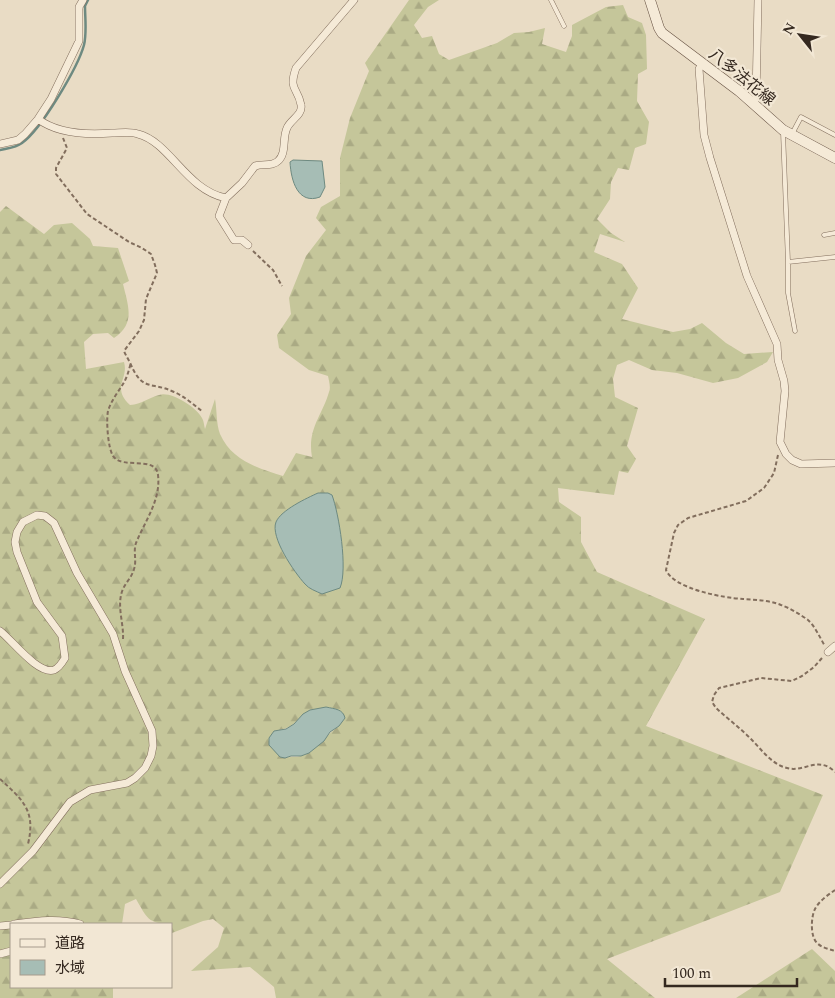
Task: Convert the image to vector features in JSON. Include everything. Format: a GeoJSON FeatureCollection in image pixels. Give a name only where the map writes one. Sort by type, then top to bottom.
{"type":"FeatureCollection","features":[{"type":"Feature","properties":{"kind":"main road","name":"八多法花線"},"geometry":{"type":"LineString","coordinates":[[650,0],[662,33],[740,91],[788,132],[835,158]]}},
{"type":"Feature","properties":{"kind":"street"},"geometry":{"type":"LineString","coordinates":[[0,144],[18,140],[41,121],[79,42],[80,8],[83,0]]}},
{"type":"Feature","properties":{"kind":"street"},"geometry":{"type":"LineString","coordinates":[[248,245],[242,240],[234,240],[219,216],[226,198],[242,183],[255,166],[273,164],[283,154],[286,130],[301,110],[301,105],[293,88],[292,78],[296,68],[354,0]]}},
{"type":"Feature","properties":{"kind":"street"},"geometry":{"type":"LineString","coordinates":[[753,104],[756,98],[758,0]]}},
{"type":"Feature","properties":{"kind":"street"},"geometry":{"type":"LineString","coordinates":[[702,63],[699,69],[704,135],[710,158],[747,276],[777,344],[778,360],[785,386],[780,442],[786,454],[792,460],[801,464],[835,463]]}},
{"type":"Feature","properties":{"kind":"street"},"geometry":{"type":"LineString","coordinates":[[41,121],[55,129],[87,133],[138,134],[160,147],[193,182],[220,197],[226,198]]}},
{"type":"Feature","properties":{"kind":"street"},"geometry":{"type":"LineString","coordinates":[[0,631],[25,656],[46,670],[55,670],[65,658],[62,636],[34,594],[17,552],[15,542],[17,532],[23,522],[37,515],[46,516],[54,523],[77,573],[113,634],[125,672],[152,731],[153,746],[151,756],[142,771],[127,783],[90,790],[70,802],[33,851],[0,884]]}},
{"type":"Feature","properties":{"kind":"street"},"geometry":{"type":"LineString","coordinates":[[828,652],[835,646]]}},
{"type":"Feature","properties":{"kind":"street"},"geometry":{"type":"LineString","coordinates":[[23,923],[54,920],[75,923]]}},
{"type":"Feature","properties":{"kind":"lane"},"geometry":{"type":"LineString","coordinates":[[551,0],[564,26]]}},
{"type":"Feature","properties":{"kind":"lane"},"geometry":{"type":"LineString","coordinates":[[794,331],[788,294],[788,132],[801,117],[835,134]]}},
{"type":"Feature","properties":{"kind":"lane"},"geometry":{"type":"LineString","coordinates":[[824,235],[835,233]]}},
{"type":"Feature","properties":{"kind":"lane"},"geometry":{"type":"LineString","coordinates":[[788,262],[835,257]]}},
{"type":"Feature","properties":{"kind":"path"},"geometry":{"type":"LineString","coordinates":[[55,129],[67,148],[56,168],[56,174],[87,214],[151,254],[158,273],[146,299],[144,320],[139,331],[124,351],[139,380],[146,384],[175,392],[203,412]]}},
{"type":"Feature","properties":{"kind":"path"},"geometry":{"type":"LineString","coordinates":[[248,245],[273,270],[282,286]]}},
{"type":"Feature","properties":{"kind":"path"},"geometry":{"type":"LineString","coordinates":[[120,655],[123,636],[120,604],[122,590],[134,568],[135,545],[153,508],[157,494],[158,473],[149,464],[122,463],[114,458],[110,450],[108,411],[124,383],[131,362]]}},
{"type":"Feature","properties":{"kind":"path"},"geometry":{"type":"LineString","coordinates":[[780,442],[774,473],[764,488],[746,501],[688,518],[678,525],[674,533],[666,570],[674,581],[688,588],[742,599],[757,599],[781,604],[810,621],[828,652],[814,667],[792,681],[761,678],[719,688],[712,702],[766,756],[781,766],[789,769],[821,764],[830,767],[835,772]]}},
{"type":"Feature","properties":{"kind":"path"},"geometry":{"type":"LineString","coordinates":[[0,779],[21,799],[30,815],[31,833],[27,847],[33,851]]}},
{"type":"Feature","properties":{"kind":"path"},"geometry":{"type":"LineString","coordinates":[[835,890],[815,908],[812,918],[812,934],[817,943],[824,948],[835,951]]}},
{"type":"Feature","properties":{"kind":"green space"},"geometry":{"type":"Polygon","coordinates":[[[409,0],[439,0],[428,7],[414,25],[422,38],[432,36],[439,54],[449,60],[497,43],[514,33],[545,28],[542,44],[566,52],[572,36],[572,25],[606,7],[623,5],[628,17],[642,23],[646,35],[647,69],[638,74],[637,101],[649,122],[646,144],[635,148],[629,170],[618,168],[611,182],[610,199],[597,219],[611,233],[625,242],[600,234],[594,252],[622,264],[638,288],[622,319],[673,332],[690,329],[702,323],[726,343],[744,354],[773,352],[767,362],[738,378],[713,383],[677,373],[652,370],[629,360],[617,365],[613,379],[615,397],[638,408],[627,446],[636,459],[628,473],[619,471],[614,495],[558,488],[559,502],[581,517],[581,542],[597,572],[705,619],[646,726],[823,795],[780,892],[607,959],[655,998],[276,998],[274,987],[250,967],[191,971],[218,947],[224,928],[213,919],[172,933],[172,923],[157,923],[149,919],[136,899],[125,904],[122,923],[10,923],[10,988],[113,988],[113,998],[0,998],[0,212],[6,206],[44,234],[54,225],[72,223],[90,239],[93,246],[118,248],[129,281],[123,284],[129,314],[128,320],[121,333],[114,338],[108,333],[93,334],[84,342],[86,369],[124,362],[125,368],[121,388],[124,399],[130,405],[159,395],[170,395],[194,409],[203,419],[205,429],[215,399],[220,434],[231,451],[255,466],[283,476],[296,453],[312,457],[313,430],[326,401],[330,386],[328,376],[309,370],[279,348],[277,335],[291,314],[289,298],[306,256],[326,230],[316,218],[321,207],[340,196],[340,158],[350,118],[369,71],[365,63],[409,0]],[[303,714],[290,726],[274,731],[285,758],[299,757],[306,754],[339,726],[303,714]]]}},
{"type":"Feature","properties":{"kind":"green space"},"geometry":{"type":"Polygon","coordinates":[[[812,949],[835,971],[835,998],[736,998],[812,949]]]}},
{"type":"Feature","properties":{"kind":"water"},"geometry":{"type":"Polygon","coordinates":[[[293,160],[322,161],[325,187],[320,197],[306,198],[297,190],[292,177],[290,162],[293,160]]]}},
{"type":"Feature","properties":{"kind":"water"},"geometry":{"type":"Polygon","coordinates":[[[318,493],[332,495],[340,528],[343,555],[340,588],[322,594],[307,586],[295,571],[284,554],[276,536],[275,528],[276,522],[283,513],[318,493]]]}},
{"type":"Feature","properties":{"kind":"water"},"geometry":{"type":"Polygon","coordinates":[[[326,707],[340,711],[345,718],[339,726],[330,732],[324,741],[309,753],[301,756],[280,757],[269,745],[269,738],[274,731],[286,729],[310,710],[326,707]]]}},
{"type":"Feature","properties":{"kind":"waterway"},"geometry":{"type":"LineString","coordinates":[[0,150],[17,146],[30,136],[67,82],[84,45],[86,31],[85,6],[88,0]]}}]}
